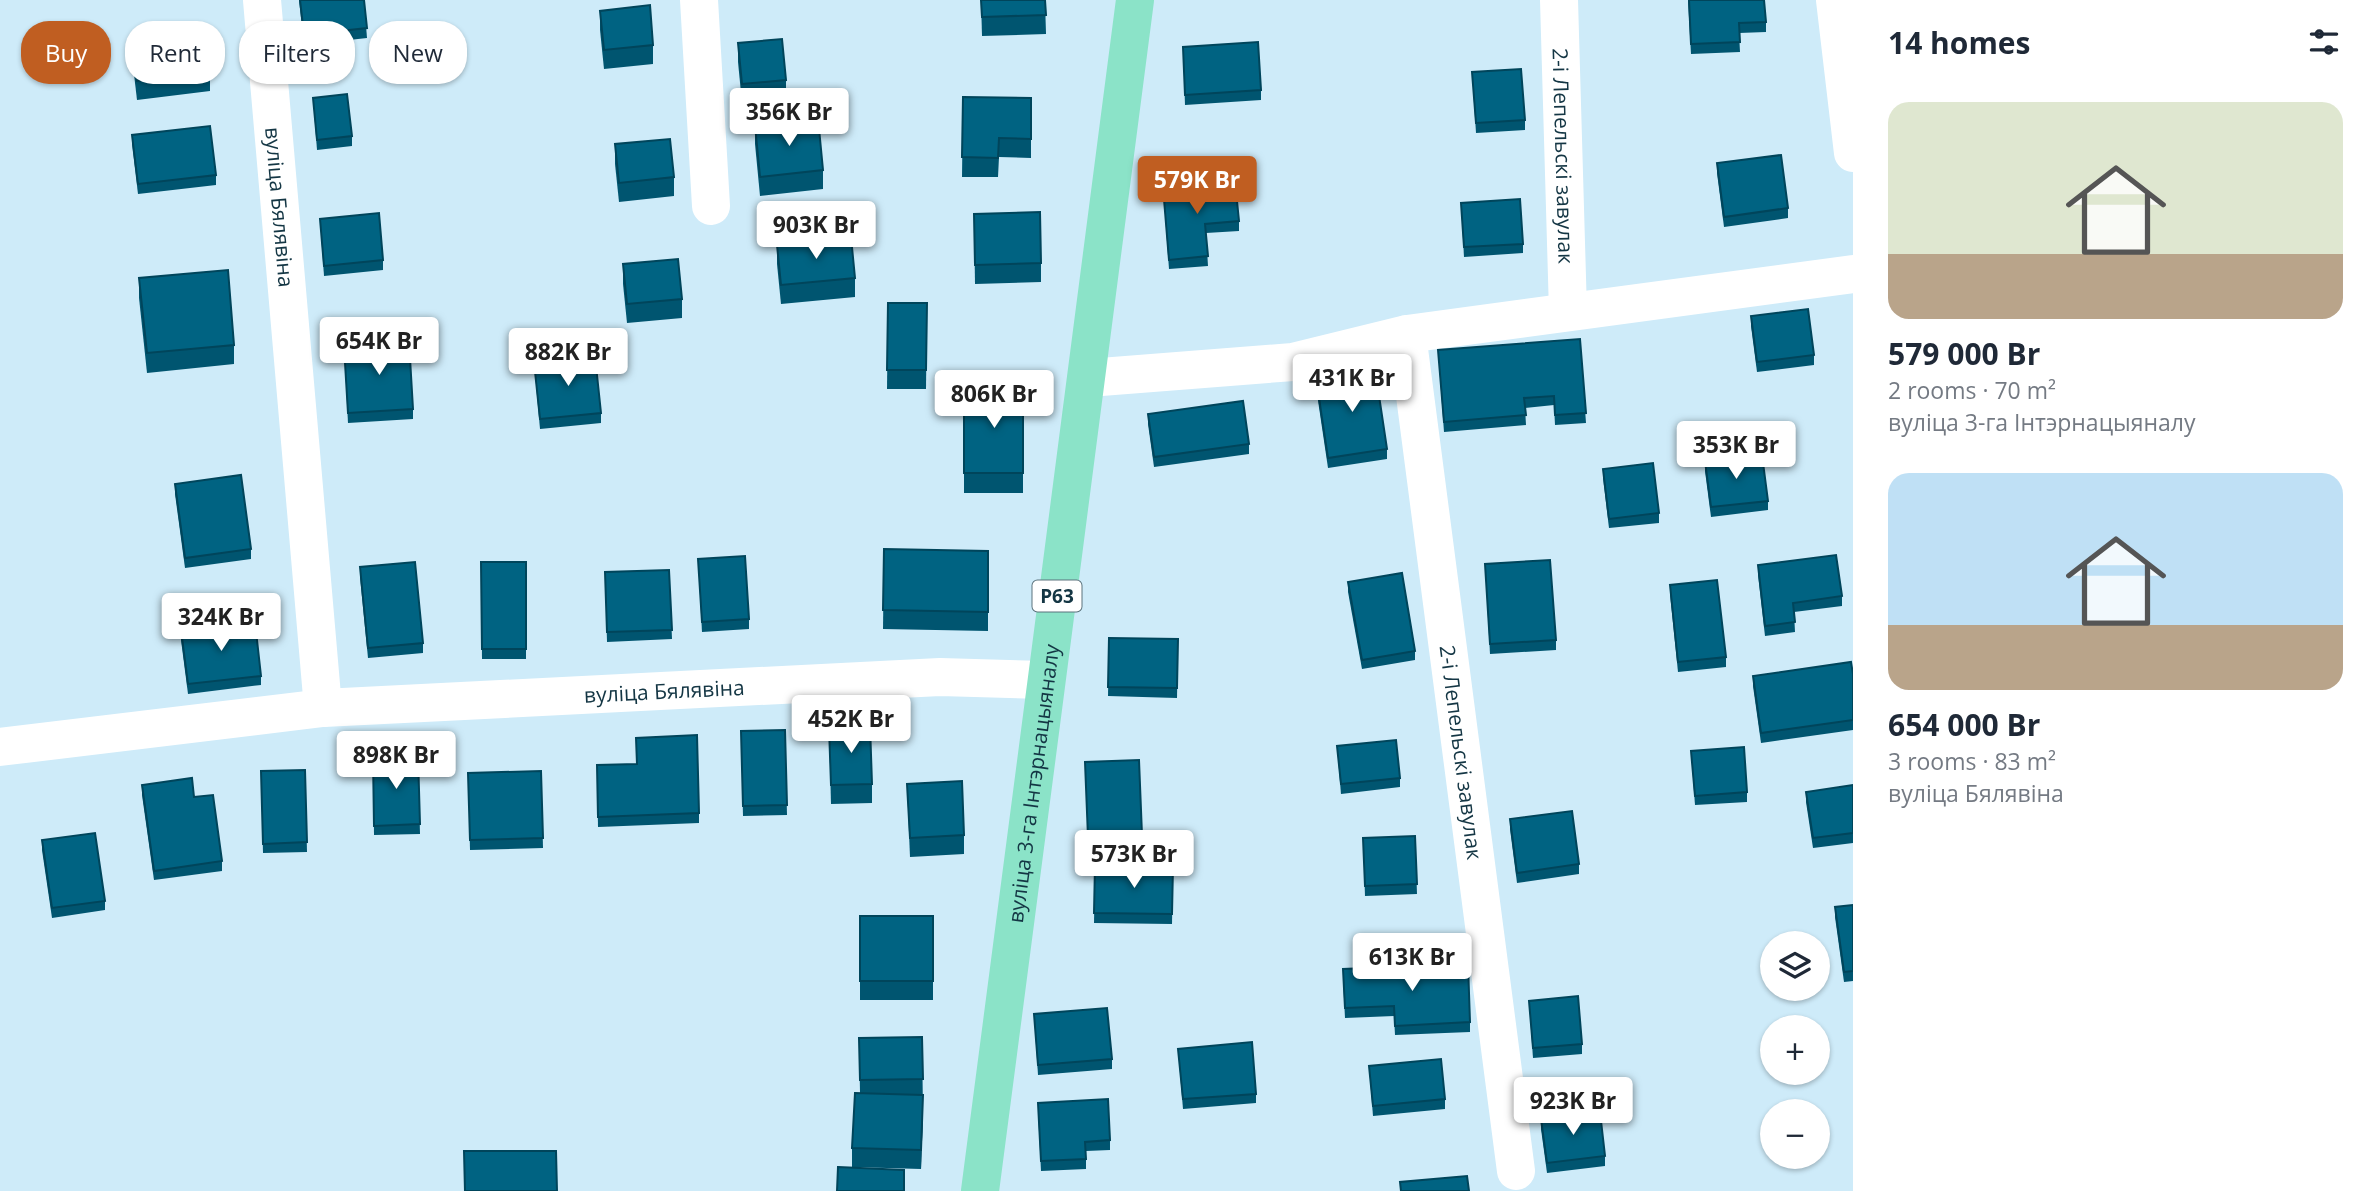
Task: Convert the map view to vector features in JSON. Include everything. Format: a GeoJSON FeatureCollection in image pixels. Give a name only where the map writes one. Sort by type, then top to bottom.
{"type":"FeatureCollection","features":[{"type":"Feature","properties":{"kind":"main road","name":"вуліца 3-га Інтэрнацыяналу"},"geometry":{"type":"LineString","coordinates":[[980,1191],[1045,680],[1088,378],[1135,0]]}},
{"type":"Feature","properties":{"kind":"street","name":"вуліца Бялявіна"},"geometry":{"type":"LineString","coordinates":[[262,0],[323,708]]}},
{"type":"Feature","properties":{"kind":"street"},"geometry":{"type":"LineString","coordinates":[[699,0],[711,206]]}},
{"type":"Feature","properties":{"kind":"street","name":"2-і Лепельскі завулак"},"geometry":{"type":"LineString","coordinates":[[1559,0],[1568,312]]}},
{"type":"Feature","properties":{"kind":"street"},"geometry":{"type":"LineString","coordinates":[[1835,0],[1853,153]]}},
{"type":"Feature","properties":{"kind":"street"},"geometry":{"type":"LineString","coordinates":[[1088,378],[1293,362],[1407,334],[1853,274]]}},
{"type":"Feature","properties":{"kind":"street","name":"2-і Лепельскі завулак"},"geometry":{"type":"LineString","coordinates":[[1407,334],[1516,1171]]}},
{"type":"Feature","properties":{"kind":"street","name":"вуліца Бялявіна"},"geometry":{"type":"LineString","coordinates":[[0,747],[323,708],[940,677],[1045,680]]}},
{"type":"Feature","properties":{"kind":"building"},"geometry":{"type":"Polygon","coordinates":[[[300,0],[364,0],[367,28],[355,29],[355,21],[302,21],[300,0]]]}},
{"type":"Feature","properties":{"kind":"building"},"geometry":{"type":"Polygon","coordinates":[[[981,0],[1045,0],[1046,15],[982,17],[981,0]]]}},
{"type":"Feature","properties":{"kind":"building"},"geometry":{"type":"Polygon","coordinates":[[[1689,0],[1764,0],[1766,22],[1739,23],[1740,42],[1691,44],[1689,0]]]}},
{"type":"Feature","properties":{"kind":"building"},"geometry":{"type":"Polygon","coordinates":[[[650,5],[653,45],[604,50],[600,11],[650,5]]]}},
{"type":"Feature","properties":{"kind":"building"},"geometry":{"type":"Polygon","coordinates":[[[782,39],[786,80],[742,84],[738,43],[782,39]]]}},
{"type":"Feature","properties":{"kind":"building"},"geometry":{"type":"Polygon","coordinates":[[[1258,42],[1261,90],[1185,95],[1183,47],[1258,42]]]}},
{"type":"Feature","properties":{"kind":"building"},"geometry":{"type":"Polygon","coordinates":[[[1521,69],[1525,120],[1476,123],[1472,72],[1521,69]]]}},
{"type":"Feature","properties":{"kind":"building"},"geometry":{"type":"Polygon","coordinates":[[[347,94],[352,136],[317,140],[313,98],[347,94]]]}},
{"type":"Feature","properties":{"kind":"building"},"geometry":{"type":"Polygon","coordinates":[[[963,97],[1031,98],[1031,139],[999,138],[998,158],[962,157],[963,97]]]}},
{"type":"Feature","properties":{"kind":"building"},"geometry":{"type":"Polygon","coordinates":[[[818,118],[823,170],[760,177],[755,125],[818,118]]]}},
{"type":"Feature","properties":{"kind":"building"},"geometry":{"type":"Polygon","coordinates":[[[210,126],[216,175],[138,184],[132,135],[210,126]]]}},
{"type":"Feature","properties":{"kind":"building"},"geometry":{"type":"Polygon","coordinates":[[[670,139],[674,177],[619,183],[615,144],[670,139]]]}},
{"type":"Feature","properties":{"kind":"building"},"geometry":{"type":"Polygon","coordinates":[[[1781,155],[1788,208],[1724,217],[1717,163],[1781,155]]]}},
{"type":"Feature","properties":{"kind":"building"},"geometry":{"type":"Polygon","coordinates":[[[1235,181],[1239,221],[1205,224],[1208,256],[1169,260],[1163,187],[1235,181]]]}},
{"type":"Feature","properties":{"kind":"building"},"geometry":{"type":"Polygon","coordinates":[[[1520,199],[1523,244],[1464,247],[1461,203],[1520,199]]]}},
{"type":"Feature","properties":{"kind":"building"},"geometry":{"type":"Polygon","coordinates":[[[1040,212],[1041,263],[975,265],[974,214],[1040,212]]]}},
{"type":"Feature","properties":{"kind":"building"},"geometry":{"type":"Polygon","coordinates":[[[379,213],[383,260],[324,266],[320,219],[379,213]]]}},
{"type":"Feature","properties":{"kind":"building"},"geometry":{"type":"Polygon","coordinates":[[[851,237],[855,278],[781,285],[777,245],[851,237]]]}},
{"type":"Feature","properties":{"kind":"building"},"geometry":{"type":"Polygon","coordinates":[[[678,259],[682,299],[627,304],[623,264],[678,259]]]}},
{"type":"Feature","properties":{"kind":"building"},"geometry":{"type":"Polygon","coordinates":[[[228,270],[234,345],[147,353],[139,278],[228,270]]]}},
{"type":"Feature","properties":{"kind":"building"},"geometry":{"type":"Polygon","coordinates":[[[888,303],[927,303],[926,370],[887,370],[888,303]]]}},
{"type":"Feature","properties":{"kind":"building"},"geometry":{"type":"Polygon","coordinates":[[[1808,309],[1814,355],[1757,362],[1751,316],[1808,309]]]}},
{"type":"Feature","properties":{"kind":"building"},"geometry":{"type":"Polygon","coordinates":[[[1580,339],[1586,413],[1555,415],[1554,396],[1524,398],[1526,415],[1444,422],[1438,350],[1580,339]]]}},
{"type":"Feature","properties":{"kind":"building"},"geometry":{"type":"Polygon","coordinates":[[[409,341],[413,409],[348,413],[344,346],[409,341]]]}},
{"type":"Feature","properties":{"kind":"building"},"geometry":{"type":"Polygon","coordinates":[[[595,356],[601,413],[540,419],[534,362],[595,356]]]}},
{"type":"Feature","properties":{"kind":"building"},"geometry":{"type":"Polygon","coordinates":[[[1375,369],[1387,449],[1328,458],[1316,378],[1375,369]]]}},
{"type":"Feature","properties":{"kind":"building"},"geometry":{"type":"Polygon","coordinates":[[[964,387],[1023,387],[1023,473],[964,473],[964,387]]]}},
{"type":"Feature","properties":{"kind":"building"},"geometry":{"type":"Polygon","coordinates":[[[1243,401],[1249,444],[1154,457],[1148,414],[1243,401]]]}},
{"type":"Feature","properties":{"kind":"building"},"geometry":{"type":"Polygon","coordinates":[[[1762,455],[1768,501],[1711,507],[1705,461],[1762,455]]]}},
{"type":"Feature","properties":{"kind":"building"},"geometry":{"type":"Polygon","coordinates":[[[1653,463],[1659,513],[1609,519],[1603,469],[1653,463]]]}},
{"type":"Feature","properties":{"kind":"building"},"geometry":{"type":"Polygon","coordinates":[[[241,475],[251,549],[185,558],[175,484],[241,475]]]}},
{"type":"Feature","properties":{"kind":"building"},"geometry":{"type":"Polygon","coordinates":[[[884,549],[988,551],[988,612],[883,610],[884,549]]]}},
{"type":"Feature","properties":{"kind":"building"},"geometry":{"type":"Polygon","coordinates":[[[1836,555],[1842,596],[1793,603],[1795,622],[1765,626],[1758,565],[1836,555]]]}},
{"type":"Feature","properties":{"kind":"building"},"geometry":{"type":"Polygon","coordinates":[[[745,556],[749,619],[702,622],[698,559],[745,556]]]}},
{"type":"Feature","properties":{"kind":"building"},"geometry":{"type":"Polygon","coordinates":[[[1550,560],[1556,640],[1490,644],[1485,564],[1550,560]]]}},
{"type":"Feature","properties":{"kind":"building"},"geometry":{"type":"Polygon","coordinates":[[[415,562],[423,643],[368,648],[360,567],[415,562]]]}},
{"type":"Feature","properties":{"kind":"building"},"geometry":{"type":"Polygon","coordinates":[[[481,562],[526,562],[526,649],[482,649],[481,562]]]}},
{"type":"Feature","properties":{"kind":"building"},"geometry":{"type":"Polygon","coordinates":[[[669,570],[672,630],[607,632],[605,572],[669,570]]]}},
{"type":"Feature","properties":{"kind":"building"},"geometry":{"type":"Polygon","coordinates":[[[1402,573],[1415,651],[1362,660],[1348,582],[1402,573]]]}},
{"type":"Feature","properties":{"kind":"building"},"geometry":{"type":"Polygon","coordinates":[[[1717,580],[1726,657],[1678,662],[1670,585],[1717,580]]]}},
{"type":"Feature","properties":{"kind":"building"},"geometry":{"type":"Polygon","coordinates":[[[255,622],[261,676],[188,684],[181,630],[255,622]]]}},
{"type":"Feature","properties":{"kind":"building"},"geometry":{"type":"Polygon","coordinates":[[[1109,638],[1178,639],[1177,688],[1108,687],[1109,638]]]}},
{"type":"Feature","properties":{"kind":"building"},"geometry":{"type":"Polygon","coordinates":[[[1851,662],[1853,720],[1761,733],[1753,676],[1851,662]]]}},
{"type":"Feature","properties":{"kind":"building"},"geometry":{"type":"Polygon","coordinates":[[[870,725],[872,784],[831,785],[829,727],[870,725]]]}},
{"type":"Feature","properties":{"kind":"building"},"geometry":{"type":"Polygon","coordinates":[[[785,730],[787,805],[743,806],[741,731],[785,730]]]}},
{"type":"Feature","properties":{"kind":"building"},"geometry":{"type":"Polygon","coordinates":[[[697,735],[699,813],[598,817],[597,765],[637,764],[636,738],[697,735]]]}},
{"type":"Feature","properties":{"kind":"building"},"geometry":{"type":"Polygon","coordinates":[[[1396,740],[1400,778],[1341,784],[1337,746],[1396,740]]]}},
{"type":"Feature","properties":{"kind":"building"},"geometry":{"type":"Polygon","coordinates":[[[1744,747],[1747,792],[1695,796],[1691,751],[1744,747]]]}},
{"type":"Feature","properties":{"kind":"building"},"geometry":{"type":"Polygon","coordinates":[[[418,756],[420,824],[374,826],[373,757],[418,756]]]}},
{"type":"Feature","properties":{"kind":"building"},"geometry":{"type":"Polygon","coordinates":[[[1139,760],[1142,835],[1088,837],[1085,762],[1139,760]]]}},
{"type":"Feature","properties":{"kind":"building"},"geometry":{"type":"Polygon","coordinates":[[[305,770],[307,842],[263,844],[261,771],[305,770]]]}},
{"type":"Feature","properties":{"kind":"building"},"geometry":{"type":"Polygon","coordinates":[[[541,771],[543,838],[470,840],[468,773],[541,771]]]}},
{"type":"Feature","properties":{"kind":"building"},"geometry":{"type":"Polygon","coordinates":[[[192,778],[194,797],[213,795],[222,861],[154,871],[142,785],[192,778]]]}},
{"type":"Feature","properties":{"kind":"building"},"geometry":{"type":"Polygon","coordinates":[[[962,781],[964,835],[910,838],[907,784],[962,781]]]}},
{"type":"Feature","properties":{"kind":"building"},"geometry":{"type":"Polygon","coordinates":[[[1853,785],[1853,833],[1813,838],[1806,792],[1853,785]]]}},
{"type":"Feature","properties":{"kind":"building"},"geometry":{"type":"Polygon","coordinates":[[[1572,811],[1579,864],[1517,873],[1510,819],[1572,811]]]}},
{"type":"Feature","properties":{"kind":"building"},"geometry":{"type":"Polygon","coordinates":[[[95,833],[105,901],[52,908],[42,840],[95,833]]]}},
{"type":"Feature","properties":{"kind":"building"},"geometry":{"type":"Polygon","coordinates":[[[1415,836],[1417,884],[1365,886],[1363,838],[1415,836]]]}},
{"type":"Feature","properties":{"kind":"building"},"geometry":{"type":"Polygon","coordinates":[[[1095,865],[1173,866],[1172,914],[1094,913],[1095,865]]]}},
{"type":"Feature","properties":{"kind":"building"},"geometry":{"type":"Polygon","coordinates":[[[1853,905],[1853,971],[1844,972],[1835,907],[1853,905]]]}},
{"type":"Feature","properties":{"kind":"building"},"geometry":{"type":"Polygon","coordinates":[[[860,916],[933,916],[933,981],[860,981],[860,916]]]}},
{"type":"Feature","properties":{"kind":"building"},"geometry":{"type":"Polygon","coordinates":[[[1468,964],[1470,1022],[1395,1026],[1394,1006],[1345,1008],[1343,969],[1468,964]]]}},
{"type":"Feature","properties":{"kind":"building"},"geometry":{"type":"Polygon","coordinates":[[[1578,996],[1582,1044],[1533,1048],[1529,1001],[1578,996]]]}},
{"type":"Feature","properties":{"kind":"building"},"geometry":{"type":"Polygon","coordinates":[[[1107,1008],[1112,1059],[1038,1065],[1034,1014],[1107,1008]]]}},
{"type":"Feature","properties":{"kind":"building"},"geometry":{"type":"Polygon","coordinates":[[[922,1037],[923,1079],[860,1080],[859,1038],[922,1037]]]}},
{"type":"Feature","properties":{"kind":"building"},"geometry":{"type":"Polygon","coordinates":[[[1252,1042],[1256,1094],[1183,1099],[1178,1049],[1252,1042]]]}},
{"type":"Feature","properties":{"kind":"building"},"geometry":{"type":"Polygon","coordinates":[[[1441,1059],[1445,1099],[1373,1106],[1369,1066],[1441,1059]]]}},
{"type":"Feature","properties":{"kind":"building"},"geometry":{"type":"Polygon","coordinates":[[[855,1093],[923,1095],[921,1150],[852,1148],[855,1093]]]}},
{"type":"Feature","properties":{"kind":"building"},"geometry":{"type":"Polygon","coordinates":[[[1108,1099],[1110,1140],[1085,1142],[1086,1159],[1041,1161],[1038,1103],[1108,1099]]]}},
{"type":"Feature","properties":{"kind":"building"},"geometry":{"type":"Polygon","coordinates":[[[1600,1112],[1605,1156],[1547,1163],[1541,1119],[1600,1112]]]}},
{"type":"Feature","properties":{"kind":"building"},"geometry":{"type":"Polygon","coordinates":[[[464,1151],[556,1151],[557,1191],[465,1191],[464,1151]]]}},
{"type":"Feature","properties":{"kind":"building"},"geometry":{"type":"Polygon","coordinates":[[[838,1167],[904,1170],[904,1191],[837,1191],[838,1167]]]}},
{"type":"Feature","properties":{"kind":"building"},"geometry":{"type":"Polygon","coordinates":[[[1467,1176],[1469,1191],[1401,1191],[1400,1182],[1467,1176]]]}}]}
